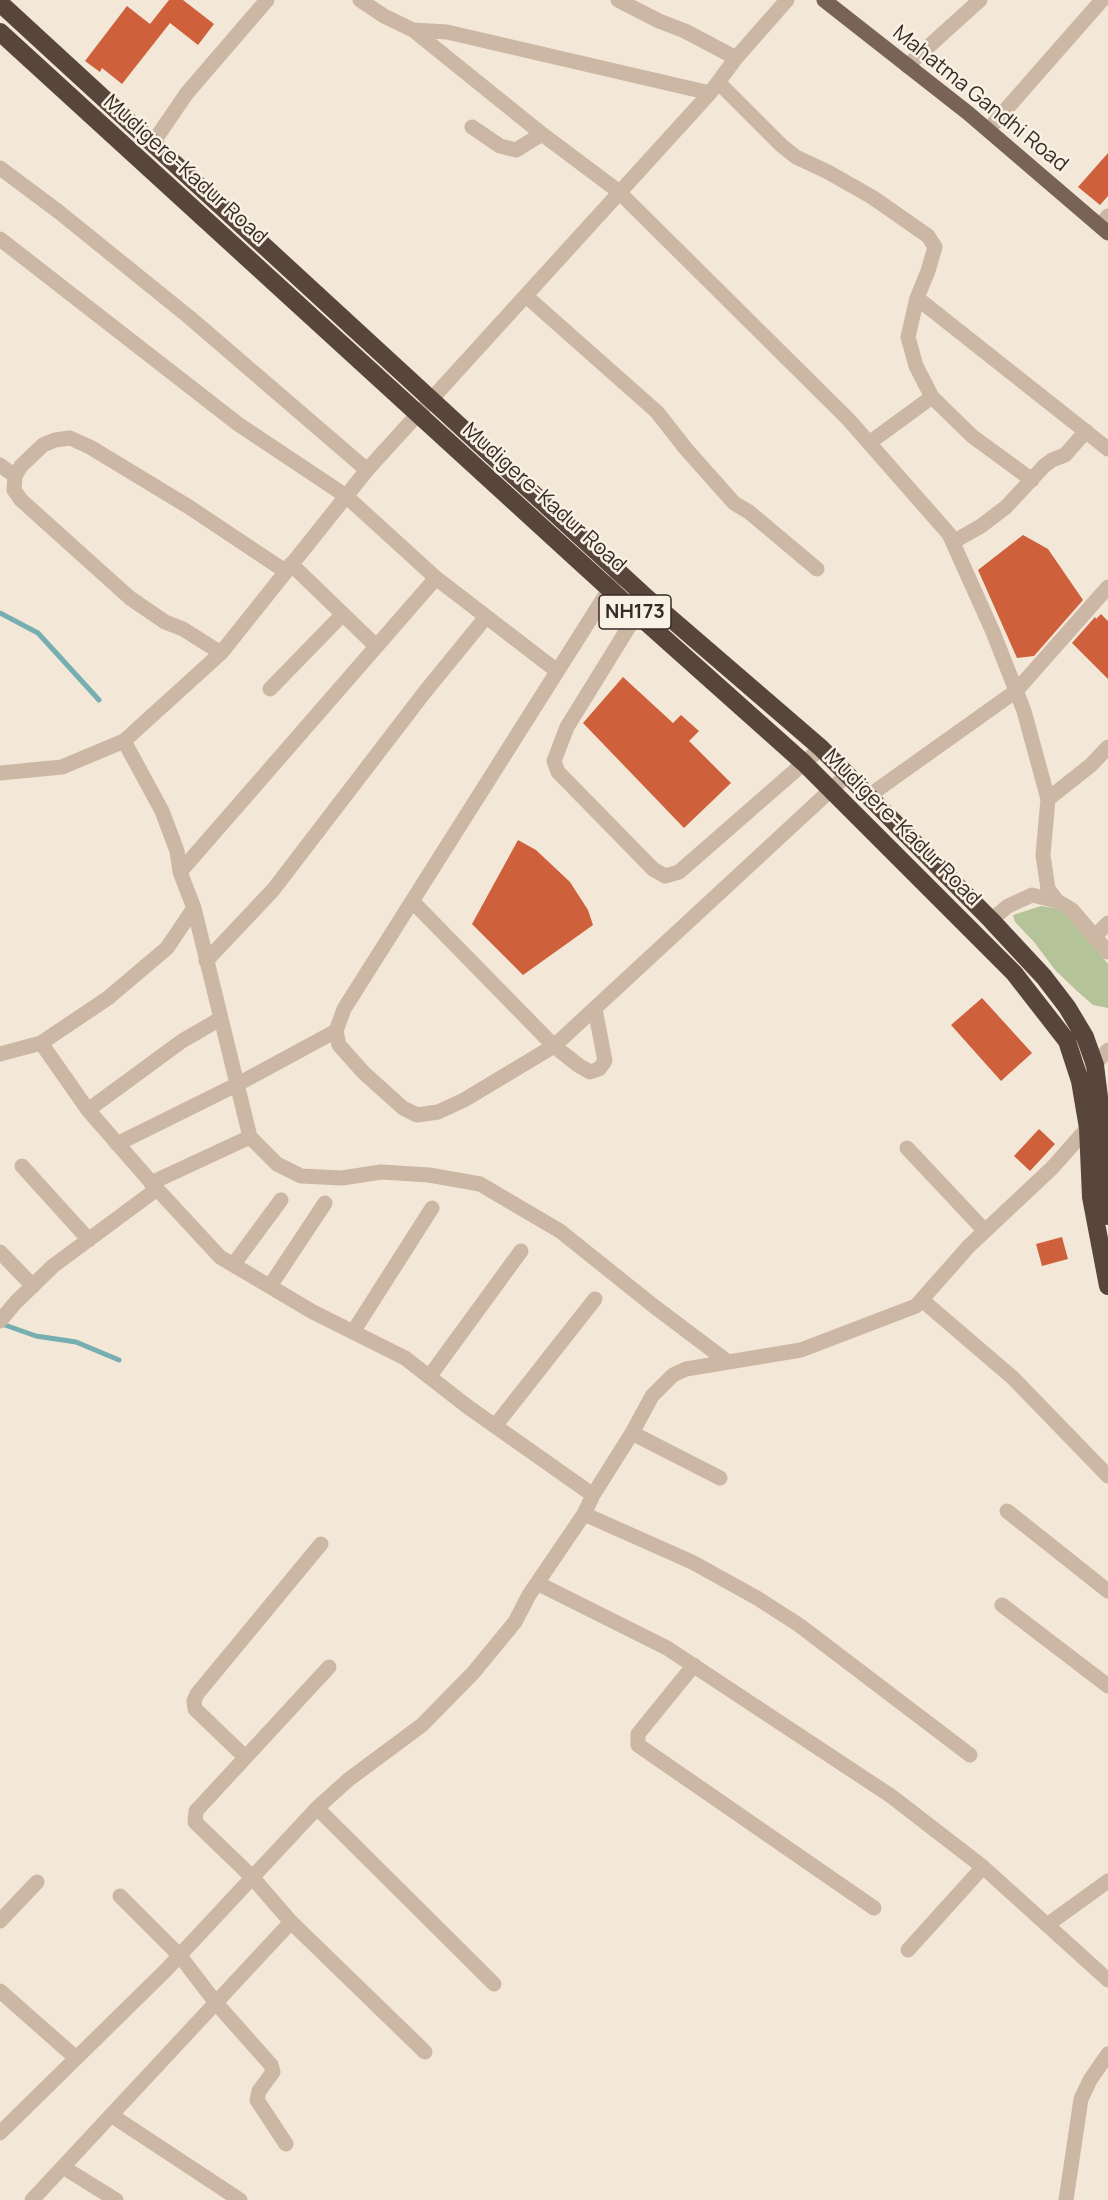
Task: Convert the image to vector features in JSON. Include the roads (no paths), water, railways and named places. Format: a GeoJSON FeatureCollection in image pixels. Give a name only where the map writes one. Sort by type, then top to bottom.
{"type":"FeatureCollection","features":[{"type":"Feature","properties":{"kind":"highway","name":"Mudigere-Kadur Road"},"geometry":{"type":"LineString","coordinates":[[0,3],[647,598],[821,748],[870,795],[1044,977],[1085,1037],[1095,1065],[1101,1113],[1108,1216]]}},
{"type":"Feature","properties":{"kind":"highway","name":"Mudigere-Kadur Road"},"geometry":{"type":"LineString","coordinates":[[0,32],[637,614],[804,763],[1006,965],[1031,993],[1067,1041],[1080,1081],[1088,1128],[1091,1197],[1108,1286]]}},
{"type":"Feature","properties":{"kind":"main road","name":"Mahatma Gandhi Road"},"geometry":{"type":"LineString","coordinates":[[824,0],[1105,225]]}},
{"type":"Feature","properties":{"kind":"street"},"geometry":{"type":"LineString","coordinates":[[152,144],[188,93],[267,0]]}},
{"type":"Feature","properties":{"kind":"street"},"geometry":{"type":"LineString","coordinates":[[360,0],[384,16],[413,30],[618,192],[759,329],[869,443],[950,534],[993,632],[1024,711],[1048,800],[1043,855],[1048,888],[1057,902]]}},
{"type":"Feature","properties":{"kind":"street"},"geometry":{"type":"LineString","coordinates":[[618,0],[736,58]]}},
{"type":"Feature","properties":{"kind":"street"},"geometry":{"type":"LineString","coordinates":[[0,773],[62,767],[124,741],[221,653],[368,470],[714,87],[787,0]]}},
{"type":"Feature","properties":{"kind":"street"},"geometry":{"type":"LineString","coordinates":[[908,66],[980,0]]}},
{"type":"Feature","properties":{"kind":"street"},"geometry":{"type":"LineString","coordinates":[[988,130],[1102,0]]}},
{"type":"Feature","properties":{"kind":"street"},"geometry":{"type":"LineString","coordinates":[[413,30],[447,32],[714,87],[796,157],[872,197],[928,236],[935,247],[917,298],[908,337],[916,366],[932,397],[972,436],[1032,480]]}},
{"type":"Feature","properties":{"kind":"street"},"geometry":{"type":"LineString","coordinates":[[472,127],[500,146],[516,150],[542,134]]}},
{"type":"Feature","properties":{"kind":"street"},"geometry":{"type":"LineString","coordinates":[[0,168],[189,317],[368,470]]}},
{"type":"Feature","properties":{"kind":"street"},"geometry":{"type":"LineString","coordinates":[[0,239],[238,424],[346,496],[436,578],[557,671]]}},
{"type":"Feature","properties":{"kind":"street"},"geometry":{"type":"LineString","coordinates":[[526,296],[657,412],[734,503],[749,512],[817,569]]}},
{"type":"Feature","properties":{"kind":"street"},"geometry":{"type":"LineString","coordinates":[[917,298],[1108,448]]}},
{"type":"Feature","properties":{"kind":"street"},"geometry":{"type":"LineString","coordinates":[[869,443],[932,397]]}},
{"type":"Feature","properties":{"kind":"street"},"geometry":{"type":"LineString","coordinates":[[953,542],[981,526],[1006,507],[1044,466],[1065,455],[1086,431]]}},
{"type":"Feature","properties":{"kind":"street"},"geometry":{"type":"LineString","coordinates":[[221,653],[183,629],[165,622],[130,598],[21,500],[14,490],[15,476],[21,466],[42,445],[70,438],[90,447],[288,568],[343,614],[376,646]]}},
{"type":"Feature","properties":{"kind":"street"},"geometry":{"type":"LineString","coordinates":[[0,465],[15,476]]}},
{"type":"Feature","properties":{"kind":"street"},"geometry":{"type":"LineString","coordinates":[[620,573],[344,1009],[336,1031],[339,1045],[403,1108],[417,1115],[438,1112],[464,1100],[554,1046],[848,774]]}},
{"type":"Feature","properties":{"kind":"street"},"geometry":{"type":"LineString","coordinates":[[180,872],[436,578]]}},
{"type":"Feature","properties":{"kind":"street"},"geometry":{"type":"LineString","coordinates":[[870,795],[1016,691],[1108,587]]}},
{"type":"Feature","properties":{"kind":"street"},"geometry":{"type":"LineString","coordinates":[[647,598],[567,727],[554,761],[558,772],[653,869],[665,876],[679,872],[821,748]]}},
{"type":"Feature","properties":{"kind":"street"},"geometry":{"type":"LineString","coordinates":[[270,689],[343,614]]}},
{"type":"Feature","properties":{"kind":"street"},"geometry":{"type":"LineString","coordinates":[[206,962],[273,890],[486,616]]}},
{"type":"Feature","properties":{"kind":"street"},"geometry":{"type":"LineString","coordinates":[[124,741],[162,811],[177,851],[180,872],[194,908],[250,1137],[278,1164],[301,1176],[342,1178],[381,1172],[429,1175],[480,1184],[560,1230],[645,1300],[728,1362]]}},
{"type":"Feature","properties":{"kind":"street"},"geometry":{"type":"LineString","coordinates":[[1048,800],[1091,765],[1108,747]]}},
{"type":"Feature","properties":{"kind":"street"},"geometry":{"type":"LineString","coordinates":[[991,921],[1008,906],[1032,895],[1072,909],[1108,952]]}},
{"type":"Feature","properties":{"kind":"street"},"geometry":{"type":"LineString","coordinates":[[413,902],[554,1046],[590,1072],[598,1069],[605,1061],[595,1009]]}},
{"type":"Feature","properties":{"kind":"street"},"geometry":{"type":"LineString","coordinates":[[0,1054],[41,1043],[108,998],[167,948],[194,908]]}},
{"type":"Feature","properties":{"kind":"street"},"geometry":{"type":"LineString","coordinates":[[1094,937],[1108,923]]}},
{"type":"Feature","properties":{"kind":"street"},"geometry":{"type":"LineString","coordinates":[[88,1110],[182,1041],[220,1019]]}},
{"type":"Feature","properties":{"kind":"street"},"geometry":{"type":"LineString","coordinates":[[117,1144],[238,1084],[336,1031]]}},
{"type":"Feature","properties":{"kind":"street"},"geometry":{"type":"LineString","coordinates":[[41,1043],[88,1110],[220,1257],[353,1332],[405,1358],[593,1496]]}},
{"type":"Feature","properties":{"kind":"street"},"geometry":{"type":"LineString","coordinates":[[1080,1081],[1108,1050]]}},
{"type":"Feature","properties":{"kind":"street"},"geometry":{"type":"LineString","coordinates":[[0,2133],[180,1956],[317,1808],[348,1780],[422,1725],[473,1674],[515,1622],[537,1583],[584,1514],[652,1396],[673,1375],[686,1369],[801,1350],[916,1306],[969,1246],[1052,1168],[1101,1113]]}},
{"type":"Feature","properties":{"kind":"street"},"geometry":{"type":"LineString","coordinates":[[3,1318],[53,1266],[89,1240],[154,1186],[250,1137]]}},
{"type":"Feature","properties":{"kind":"street"},"geometry":{"type":"LineString","coordinates":[[907,1148],[985,1231]]}},
{"type":"Feature","properties":{"kind":"street"},"geometry":{"type":"LineString","coordinates":[[22,1166],[89,1240]]}},
{"type":"Feature","properties":{"kind":"street"},"geometry":{"type":"LineString","coordinates":[[233,1265],[281,1200]]}},
{"type":"Feature","properties":{"kind":"street"},"geometry":{"type":"LineString","coordinates":[[270,1286],[325,1203]]}},
{"type":"Feature","properties":{"kind":"street"},"geometry":{"type":"LineString","coordinates":[[353,1332],[432,1208]]}},
{"type":"Feature","properties":{"kind":"street"},"geometry":{"type":"LineString","coordinates":[[429,1377],[521,1251]]}},
{"type":"Feature","properties":{"kind":"street"},"geometry":{"type":"LineString","coordinates":[[0,1252],[33,1286]]}},
{"type":"Feature","properties":{"kind":"street"},"geometry":{"type":"LineString","coordinates":[[495,1426],[595,1299]]}},
{"type":"Feature","properties":{"kind":"street"},"geometry":{"type":"LineString","coordinates":[[922,1300],[1013,1378],[1108,1476]]}},
{"type":"Feature","properties":{"kind":"street"},"geometry":{"type":"LineString","coordinates":[[632,1433],[720,1478]]}},
{"type":"Feature","properties":{"kind":"street"},"geometry":{"type":"LineString","coordinates":[[1007,1511],[1108,1591]]}},
{"type":"Feature","properties":{"kind":"street"},"geometry":{"type":"LineString","coordinates":[[584,1514],[692,1562],[757,1598],[799,1625],[970,1755]]}},
{"type":"Feature","properties":{"kind":"street"},"geometry":{"type":"LineString","coordinates":[[245,1757],[195,1710],[196,1694],[321,1544]]}},
{"type":"Feature","properties":{"kind":"street"},"geometry":{"type":"LineString","coordinates":[[537,1583],[667,1648],[891,1796],[983,1867],[1108,1980]]}},
{"type":"Feature","properties":{"kind":"street"},"geometry":{"type":"LineString","coordinates":[[1002,1605],[1108,1686]]}},
{"type":"Feature","properties":{"kind":"street"},"geometry":{"type":"LineString","coordinates":[[693,1665],[638,1734],[638,1744],[874,1908]]}},
{"type":"Feature","properties":{"kind":"street"},"geometry":{"type":"LineString","coordinates":[[329,1667],[196,1811],[195,1822],[252,1877],[291,1922],[424,2052]]}},
{"type":"Feature","properties":{"kind":"street"},"geometry":{"type":"LineString","coordinates":[[317,1808],[494,1984]]}},
{"type":"Feature","properties":{"kind":"street"},"geometry":{"type":"LineString","coordinates":[[908,1950],[983,1867]]}},
{"type":"Feature","properties":{"kind":"street"},"geometry":{"type":"LineString","coordinates":[[1047,1925],[1108,1881]]}},
{"type":"Feature","properties":{"kind":"street"},"geometry":{"type":"LineString","coordinates":[[0,1921],[38,1882]]}},
{"type":"Feature","properties":{"kind":"street"},"geometry":{"type":"LineString","coordinates":[[120,1896],[180,1956],[216,2002],[272,2065],[273,2072],[259,2091],[257,2100],[286,2144]]}},
{"type":"Feature","properties":{"kind":"street"},"geometry":{"type":"LineString","coordinates":[[32,2200],[291,1922]]}},
{"type":"Feature","properties":{"kind":"street"},"geometry":{"type":"LineString","coordinates":[[0,1991],[76,2058]]}},
{"type":"Feature","properties":{"kind":"street"},"geometry":{"type":"LineString","coordinates":[[1066,2200],[1081,2099],[1090,2080],[1108,2054]]}},
{"type":"Feature","properties":{"kind":"street"},"geometry":{"type":"LineString","coordinates":[[111,2115],[240,2200]]}},
{"type":"Feature","properties":{"kind":"street"},"geometry":{"type":"LineString","coordinates":[[63,2167],[116,2200]]}},
{"type":"Feature","properties":{"kind":"waterway"},"geometry":{"type":"LineString","coordinates":[[0,613],[38,633],[99,700]]}},
{"type":"Feature","properties":{"kind":"waterway"},"geometry":{"type":"LineString","coordinates":[[2,1324],[36,1336],[76,1342],[119,1360]]}}]}
